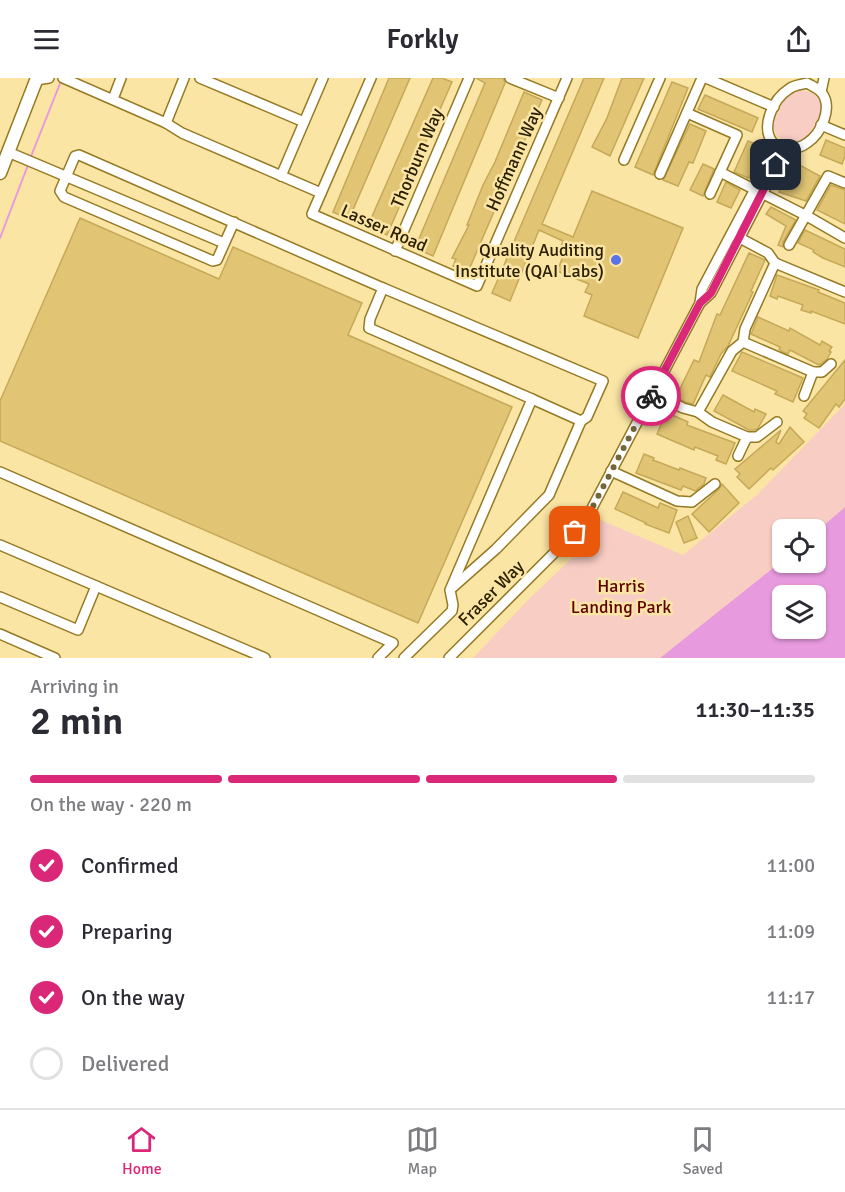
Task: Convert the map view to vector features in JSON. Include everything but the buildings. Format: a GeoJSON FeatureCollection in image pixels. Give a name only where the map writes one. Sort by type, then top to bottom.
{"type":"FeatureCollection","features":[{"type":"Feature","properties":{"kind":"main road"},"geometry":{"type":"LineString","coordinates":[[0,173],[37,79]]}},
{"type":"Feature","properties":{"kind":"street"},"geometry":{"type":"LineString","coordinates":[[37,79],[49,78]]}},
{"type":"Feature","properties":{"kind":"street"},"geometry":{"type":"LineString","coordinates":[[112,99],[121,78]]}},
{"type":"Feature","properties":{"kind":"street"},"geometry":{"type":"LineString","coordinates":[[166,123],[184,78]]}},
{"type":"Feature","properties":{"kind":"street"},"geometry":{"type":"LineString","coordinates":[[200,78],[304,122]]}},
{"type":"Feature","properties":{"kind":"street"},"geometry":{"type":"LineString","coordinates":[[281,176],[323,78]]}},
{"type":"Feature","properties":{"kind":"street"},"geometry":{"type":"LineString","coordinates":[[67,79],[166,123],[182,133],[321,193],[371,78]]}},
{"type":"Feature","properties":{"kind":"street","name":"Thorburn Way"},"geometry":{"type":"LineString","coordinates":[[395,251],[469,78]]}},
{"type":"Feature","properties":{"kind":"street"},"geometry":{"type":"LineString","coordinates":[[510,78],[559,98]]}},
{"type":"Feature","properties":{"kind":"street","name":"Hoffmann Way"},"geometry":{"type":"LineString","coordinates":[[477,286],[567,78]]}},
{"type":"Feature","properties":{"kind":"street"},"geometry":{"type":"LineString","coordinates":[[624,160],[660,78]]}},
{"type":"Feature","properties":{"kind":"street"},"geometry":{"type":"LineString","coordinates":[[660,174],[704,78],[774,107]]}},
{"type":"Feature","properties":{"kind":"street"},"geometry":{"type":"LineString","coordinates":[[821,92],[824,78]]}},
{"type":"Feature","properties":{"kind":"street"},"geometry":{"type":"LineString","coordinates":[[809,80],[821,92],[827,107],[826,113],[809,142],[785,150],[774,145],[768,127],[774,107],[786,90],[809,80]]}},
{"type":"Feature","properties":{"kind":"street"},"geometry":{"type":"LineString","coordinates":[[687,113],[737,135],[710,194]]}},
{"type":"Feature","properties":{"kind":"street"},"geometry":{"type":"LineString","coordinates":[[821,124],[845,135]]}},
{"type":"Feature","properties":{"kind":"street","name":"Fraser Way"},"geometry":{"type":"LineString","coordinates":[[759,191],[774,145]]}},
{"type":"Feature","properties":{"kind":"street","name":"Fraser Way"},"geometry":{"type":"LineString","coordinates":[[449,658],[575,532],[591,510],[700,303],[711,293],[759,191],[785,150]]}},
{"type":"Feature","properties":{"kind":"street"},"geometry":{"type":"LineString","coordinates":[[8,152],[224,243]]}},
{"type":"Feature","properties":{"kind":"street"},"geometry":{"type":"LineString","coordinates":[[234,222],[217,260],[213,261],[61,195],[60,191],[75,156],[79,155],[603,381],[587,417],[581,421],[549,495],[496,549],[450,590]]}},
{"type":"Feature","properties":{"kind":"street"},"geometry":{"type":"LineString","coordinates":[[720,172],[845,238]]}},
{"type":"Feature","properties":{"kind":"street"},"geometry":{"type":"LineString","coordinates":[[789,245],[828,176],[845,183]]}},
{"type":"Feature","properties":{"kind":"street","name":"Lasser Road"},"geometry":{"type":"LineString","coordinates":[[321,193],[312,214],[477,286]]}},
{"type":"Feature","properties":{"kind":"street"},"geometry":{"type":"LineString","coordinates":[[736,236],[768,253],[775,263],[845,292]]}},
{"type":"Feature","properties":{"kind":"street"},"geometry":{"type":"LineString","coordinates":[[698,412],[732,351],[743,342],[745,329],[775,263]]}},
{"type":"Feature","properties":{"kind":"street"},"geometry":{"type":"LineString","coordinates":[[383,288],[370,319],[369,328],[581,421]]}},
{"type":"Feature","properties":{"kind":"street"},"geometry":{"type":"LineString","coordinates":[[743,342],[813,372],[822,372],[831,364]]}},
{"type":"Feature","properties":{"kind":"street"},"geometry":{"type":"LineString","coordinates":[[804,396],[813,372]]}},
{"type":"Feature","properties":{"kind":"street"},"geometry":{"type":"LineString","coordinates":[[653,392],[682,408],[698,412],[712,422],[747,437],[757,437],[777,422]]}},
{"type":"Feature","properties":{"kind":"street"},"geometry":{"type":"LineString","coordinates":[[404,658],[452,611],[450,590],[532,399]]}},
{"type":"Feature","properties":{"kind":"street"},"geometry":{"type":"LineString","coordinates":[[738,456],[747,437]]}},
{"type":"Feature","properties":{"kind":"street"},"geometry":{"type":"LineString","coordinates":[[611,471],[677,501],[692,502],[715,484]]}},
{"type":"Feature","properties":{"kind":"street"},"geometry":{"type":"LineString","coordinates":[[0,472],[393,643],[378,658]]}},
{"type":"Feature","properties":{"kind":"street"},"geometry":{"type":"LineString","coordinates":[[0,545],[265,658]]}},
{"type":"Feature","properties":{"kind":"street"},"geometry":{"type":"LineString","coordinates":[[0,597],[78,630],[96,586]]}},
{"type":"Feature","properties":{"kind":"street"},"geometry":{"type":"LineString","coordinates":[[0,634],[55,658]]}},
{"type":"Feature","properties":{"kind":"green space"},"geometry":{"type":"Polygon","coordinates":[[[797,90],[811,93],[819,99],[822,108],[817,127],[802,141],[794,144],[777,136],[772,123],[786,96],[797,90]]]}},
{"type":"Feature","properties":{"kind":"green space","name":"Harris Landing Park"},"geometry":{"type":"Polygon","coordinates":[[[845,404],[845,507],[826,523],[826,519],[772,519],[772,569],[660,658],[473,658],[573,557],[598,519],[683,555],[758,494],[845,404]]]}},
{"type":"Feature","properties":{"kind":"shaded area"},"geometry":{"type":"Polygon","coordinates":[[[845,507],[845,658],[660,658],[772,569],[772,573],[826,573],[826,523],[845,507]]]}},
{"type":"Feature","properties":{"kind":"waterway"},"geometry":{"type":"LineString","coordinates":[[30,159],[61,81]]}},
{"type":"Feature","properties":{"kind":"waterway"},"geometry":{"type":"LineString","coordinates":[[0,238],[28,165]]}},
{"type":"Feature","properties":{"kind":"way so far"},"geometry":{"type":"LineString","coordinates":[[575,532],[591,510],[651,396]]}},
{"type":"Feature","properties":{"kind":"place","name":"Quality Auditing Institute (QAI Labs)"},"geometry":{"type":"Point","coordinates":[616,260]}},
{"type":"Feature","properties":{"kind":"route"},"geometry":{"type":"LineString","coordinates":[[651,396],[700,303],[711,293],[776,165]]}}]}
